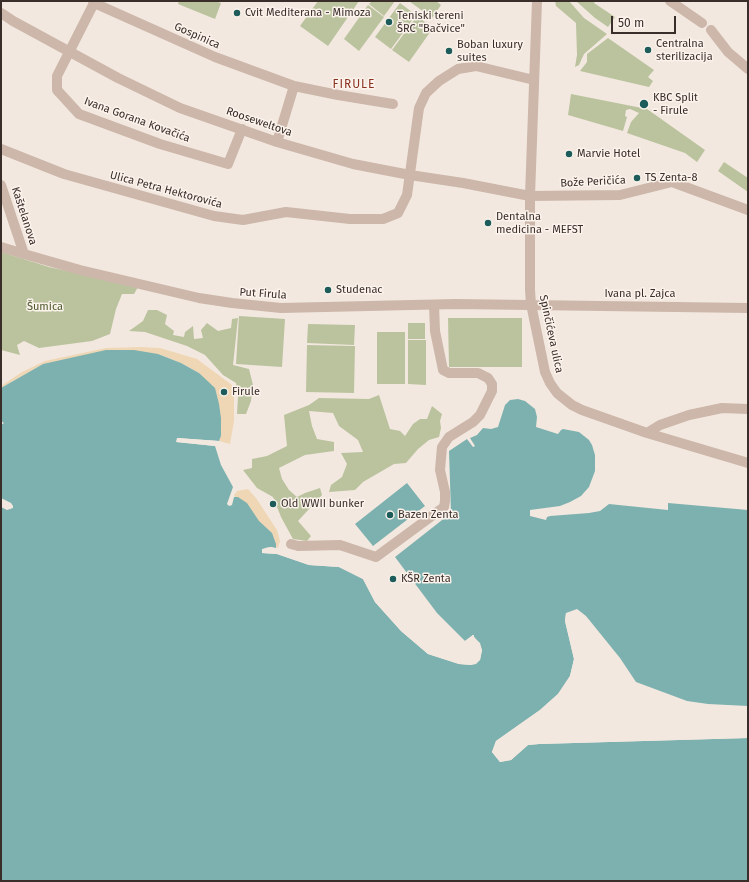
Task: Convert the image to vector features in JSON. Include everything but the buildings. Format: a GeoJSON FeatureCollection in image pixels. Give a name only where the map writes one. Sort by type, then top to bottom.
{"type":"FeatureCollection","features":[{"type":"Feature","properties":{"kind":"street","name":"Spinčićeva ulica"},"geometry":{"type":"LineString","coordinates":[[537,1],[530,196],[530,290],[531,304],[546,372],[550,383],[557,393],[572,405],[582,410],[648,433],[748,463]]}},
{"type":"Feature","properties":{"kind":"street"},"geometry":{"type":"LineString","coordinates":[[670,1],[702,23]]}},
{"type":"Feature","properties":{"kind":"street","name":"Ivana Gorana Kovačića"},"geometry":{"type":"LineString","coordinates":[[93,2],[57,76],[57,90],[79,114],[160,144],[228,164],[242,129]]}},
{"type":"Feature","properties":{"kind":"street","name":"Gospinica"},"geometry":{"type":"LineString","coordinates":[[93,2],[215,58],[294,86],[393,104]]}},
{"type":"Feature","properties":{"kind":"street","name":"Rooseweltova"},"geometry":{"type":"LineString","coordinates":[[1,13],[118,78],[180,108],[277,142],[352,164],[530,196]]}},
{"type":"Feature","properties":{"kind":"street"},"geometry":{"type":"LineString","coordinates":[[712,30],[728,52],[748,68]]}},
{"type":"Feature","properties":{"kind":"street","name":"Ulica Petra Hektorovića"},"geometry":{"type":"LineString","coordinates":[[1,149],[64,174],[214,216],[243,220],[286,212],[350,218],[383,219],[398,212],[407,195],[419,108],[426,93],[458,69],[476,66],[534,80]]}},
{"type":"Feature","properties":{"kind":"street"},"geometry":{"type":"LineString","coordinates":[[277,142],[294,86]]}},
{"type":"Feature","properties":{"kind":"street","name":"Bože Peričića"},"geometry":{"type":"LineString","coordinates":[[530,196],[620,195],[672,182],[748,210]]}},
{"type":"Feature","properties":{"kind":"street","name":"Kaštelanova"},"geometry":{"type":"LineString","coordinates":[[1,185],[24,254]]}},
{"type":"Feature","properties":{"kind":"street","name":"Put Firula"},"geometry":{"type":"LineString","coordinates":[[1,247],[80,270],[199,298],[232,303],[281,308],[531,304]]}},
{"type":"Feature","properties":{"kind":"street","name":"Ivana pl. Zajca"},"geometry":{"type":"LineString","coordinates":[[531,304],[748,308]]}},
{"type":"Feature","properties":{"kind":"street"},"geometry":{"type":"LineString","coordinates":[[291,544],[298,546],[340,545],[376,558],[444,507],[445,492],[440,470],[442,447],[449,437],[473,422],[480,415],[492,391],[492,384],[488,378],[478,373],[449,374],[443,370],[435,331],[434,305]]}},
{"type":"Feature","properties":{"kind":"street"},"geometry":{"type":"LineString","coordinates":[[648,433],[660,425],[689,415],[722,408],[748,409]]}},
{"type":"Feature","properties":{"kind":"green space"},"geometry":{"type":"Polygon","coordinates":[[[179,1],[215,1],[221,3],[215,19],[178,4],[179,1]]]}},
{"type":"Feature","properties":{"kind":"green space"},"geometry":{"type":"Polygon","coordinates":[[[318,1],[359,1],[328,46],[300,26],[318,1]]]}},
{"type":"Feature","properties":{"kind":"green space"},"geometry":{"type":"Polygon","coordinates":[[[372,1],[395,1],[384,16],[369,4],[372,1]]]}},
{"type":"Feature","properties":{"kind":"green space"},"geometry":{"type":"Polygon","coordinates":[[[409,1],[436,1],[441,5],[432,18],[409,1]]]}},
{"type":"Feature","properties":{"kind":"green space"},"geometry":{"type":"Polygon","coordinates":[[[555,1],[569,1],[584,18],[607,34],[584,54],[579,65],[575,67],[577,55],[576,23],[556,6],[555,1]]]}},
{"type":"Feature","properties":{"kind":"green space"},"geometry":{"type":"Polygon","coordinates":[[[576,1],[595,1],[594,3],[615,17],[608,27],[595,18],[576,1]]]}},
{"type":"Feature","properties":{"kind":"green space"},"geometry":{"type":"Polygon","coordinates":[[[400,3],[416,15],[391,49],[375,37],[400,3]]]}},
{"type":"Feature","properties":{"kind":"green space"},"geometry":{"type":"Polygon","coordinates":[[[368,5],[384,17],[359,51],[344,39],[368,5]]]}},
{"type":"Feature","properties":{"kind":"green space"},"geometry":{"type":"Polygon","coordinates":[[[417,16],[433,28],[409,62],[392,50],[417,16]]]}},
{"type":"Feature","properties":{"kind":"green space"},"geometry":{"type":"Polygon","coordinates":[[[608,38],[654,70],[648,77],[653,81],[649,87],[580,71],[587,62],[587,54],[608,38]]]}},
{"type":"Feature","properties":{"kind":"green space"},"geometry":{"type":"Polygon","coordinates":[[[571,94],[647,109],[705,150],[697,162],[685,153],[627,133],[631,122],[639,113],[630,109],[626,110],[625,116],[627,117],[623,131],[568,115],[571,94]]]}},
{"type":"Feature","properties":{"kind":"green space"},"geometry":{"type":"Polygon","coordinates":[[[724,162],[748,178],[748,192],[718,171],[724,162]]]}},
{"type":"Feature","properties":{"kind":"green space","name":"Šumica"},"geometry":{"type":"Polygon","coordinates":[[[1,252],[49,267],[138,287],[134,294],[122,294],[116,309],[110,334],[92,341],[39,348],[24,341],[17,345],[20,355],[1,350],[1,252]]]}},
{"type":"Feature","properties":{"kind":"green space"},"geometry":{"type":"Polygon","coordinates":[[[148,310],[157,310],[167,315],[165,324],[174,331],[173,335],[184,337],[185,332],[193,326],[194,339],[203,338],[201,330],[207,323],[218,331],[231,328],[232,319],[238,318],[233,365],[249,369],[253,385],[251,401],[246,414],[237,414],[238,396],[236,383],[223,375],[205,355],[187,346],[145,332],[129,331],[143,321],[148,310]]]}},
{"type":"Feature","properties":{"kind":"green space"},"geometry":{"type":"Polygon","coordinates":[[[239,316],[285,319],[282,367],[236,364],[239,316]]]}},
{"type":"Feature","properties":{"kind":"green space"},"geometry":{"type":"Polygon","coordinates":[[[448,318],[522,318],[522,367],[449,367],[448,318]]]}},
{"type":"Feature","properties":{"kind":"green space"},"geometry":{"type":"Polygon","coordinates":[[[408,323],[425,323],[425,339],[408,339],[408,323]]]}},
{"type":"Feature","properties":{"kind":"green space"},"geometry":{"type":"Polygon","coordinates":[[[308,324],[355,325],[354,345],[307,343],[308,324]]]}},
{"type":"Feature","properties":{"kind":"green space"},"geometry":{"type":"Polygon","coordinates":[[[377,332],[405,332],[405,384],[377,384],[377,332]]]}},
{"type":"Feature","properties":{"kind":"green space"},"geometry":{"type":"Polygon","coordinates":[[[408,340],[426,340],[426,385],[408,384],[408,340]]]}},
{"type":"Feature","properties":{"kind":"green space"},"geometry":{"type":"Polygon","coordinates":[[[307,345],[355,346],[354,393],[306,392],[307,345]]]}},
{"type":"Feature","properties":{"kind":"green space"},"geometry":{"type":"Polygon","coordinates":[[[379,395],[390,429],[400,431],[405,436],[413,424],[420,419],[427,419],[432,406],[442,414],[439,437],[429,440],[418,449],[406,463],[394,464],[363,482],[355,490],[329,492],[331,485],[342,477],[347,464],[341,453],[363,452],[358,440],[339,426],[333,413],[309,411],[312,426],[317,439],[334,442],[334,451],[305,455],[279,468],[282,479],[289,490],[297,497],[320,488],[322,495],[298,521],[311,536],[307,541],[293,539],[281,517],[273,497],[257,488],[243,470],[252,468],[252,459],[267,456],[287,446],[284,415],[309,405],[319,398],[369,399],[379,395]]]}},
{"type":"Feature","properties":{"kind":"sand","name":"Firule"},"geometry":{"type":"Polygon","coordinates":[[[106,348],[160,348],[197,359],[232,385],[234,396],[234,421],[230,444],[219,441],[221,436],[199,373],[181,363],[158,354],[70,359],[43,364],[1,388],[1,386],[22,372],[45,361],[106,348]]]}},
{"type":"Feature","properties":{"kind":"sand"},"geometry":{"type":"Polygon","coordinates":[[[248,489],[256,498],[277,530],[280,541],[278,548],[268,544],[234,495],[237,491],[248,489]]]}},
{"type":"Feature","properties":{"kind":"water"},"geometry":{"type":"Polygon","coordinates":[[[106,350],[134,350],[158,354],[181,363],[199,373],[215,388],[221,418],[221,436],[219,441],[177,438],[177,442],[215,446],[221,465],[233,487],[227,504],[229,506],[232,505],[234,497],[238,497],[247,503],[259,521],[272,533],[276,548],[265,548],[262,553],[277,554],[309,565],[339,567],[363,579],[375,602],[401,631],[428,654],[459,664],[471,665],[480,660],[482,650],[473,635],[465,641],[437,613],[395,557],[451,513],[449,451],[467,439],[473,447],[475,446],[470,438],[477,435],[483,428],[491,429],[498,427],[505,405],[510,400],[518,399],[525,401],[535,409],[537,417],[536,427],[558,434],[563,429],[579,432],[589,440],[595,455],[595,471],[589,487],[581,496],[560,506],[530,510],[530,516],[546,520],[547,517],[550,516],[600,511],[609,504],[668,510],[668,503],[748,510],[748,706],[708,704],[687,701],[636,682],[620,658],[586,616],[577,609],[566,613],[565,621],[574,659],[570,676],[558,694],[540,710],[496,741],[492,752],[500,762],[511,760],[528,745],[748,738],[748,881],[1,881],[1,507],[7,510],[13,508],[13,506],[11,503],[1,498],[1,425],[4,423],[1,421],[1,388],[43,364],[106,350]]]}},
{"type":"Feature","properties":{"kind":"water","name":"Bazen Zenta"},"geometry":{"type":"Polygon","coordinates":[[[407,483],[425,506],[373,546],[355,524],[407,483]]]}},
{"type":"Feature","properties":{"kind":"pier"},"geometry":{"type":"Polygon","coordinates":[[[177,438],[219,441],[217,443],[179,440],[216,444],[215,446],[176,442],[177,438]]]}},
{"type":"Feature","properties":{"kind":"pier"},"geometry":{"type":"Polygon","coordinates":[[[271,547],[278,549],[264,551],[277,552],[309,563],[339,565],[365,578],[377,601],[402,630],[429,653],[459,662],[475,662],[478,659],[480,650],[478,644],[472,638],[467,642],[465,641],[474,635],[480,643],[482,650],[480,660],[476,664],[471,665],[459,664],[428,654],[401,631],[375,602],[363,579],[339,567],[309,565],[277,554],[262,553],[262,549],[271,547]]]}},
{"type":"Feature","properties":{"kind":"pier"},"geometry":{"type":"Polygon","coordinates":[[[566,613],[573,613],[568,615],[567,621],[576,659],[572,677],[560,695],[541,712],[498,743],[494,751],[501,760],[510,759],[527,743],[748,736],[748,738],[528,745],[511,760],[500,762],[492,752],[496,741],[540,710],[558,694],[570,676],[574,659],[565,621],[566,613]]]}},
{"type":"Feature","properties":{"kind":"place","name":"Cvit Mediterana - Mimoza"},"geometry":{"type":"Point","coordinates":[237,13]}},
{"type":"Feature","properties":{"kind":"place","name":"Teniski tereni ŠRC \"Bačvice\""},"geometry":{"type":"Point","coordinates":[389,22]}},
{"type":"Feature","properties":{"kind":"place","name":"Centralna sterilizacija"},"geometry":{"type":"Point","coordinates":[648,50]}},
{"type":"Feature","properties":{"kind":"place","name":"Boban luxury suites"},"geometry":{"type":"Point","coordinates":[449,51]}},
{"type":"Feature","properties":{"kind":"place","name":"KBC Split - Firule"},"geometry":{"type":"Point","coordinates":[644,104]}},
{"type":"Feature","properties":{"kind":"place","name":"Marvie Hotel"},"geometry":{"type":"Point","coordinates":[569,154]}},
{"type":"Feature","properties":{"kind":"place","name":"TS Zenta-8"},"geometry":{"type":"Point","coordinates":[637,178]}},
{"type":"Feature","properties":{"kind":"place","name":"Dentalna medicina - MEFST"},"geometry":{"type":"Point","coordinates":[488,223]}},
{"type":"Feature","properties":{"kind":"place","name":"Studenac"},"geometry":{"type":"Point","coordinates":[328,290]}},
{"type":"Feature","properties":{"kind":"place","name":"Firule"},"geometry":{"type":"Point","coordinates":[224,392]}},
{"type":"Feature","properties":{"kind":"place","name":"Old WWII bunker"},"geometry":{"type":"Point","coordinates":[273,504]}},
{"type":"Feature","properties":{"kind":"place","name":"Bazen Zenta"},"geometry":{"type":"Point","coordinates":[390,515]}},
{"type":"Feature","properties":{"kind":"place","name":"KŠR Zenta"},"geometry":{"type":"Point","coordinates":[393,579]}},
{"type":"Feature","properties":{"kind":"district","name":"FIRULE"},"geometry":{"type":"Point","coordinates":[354,85]}}]}
